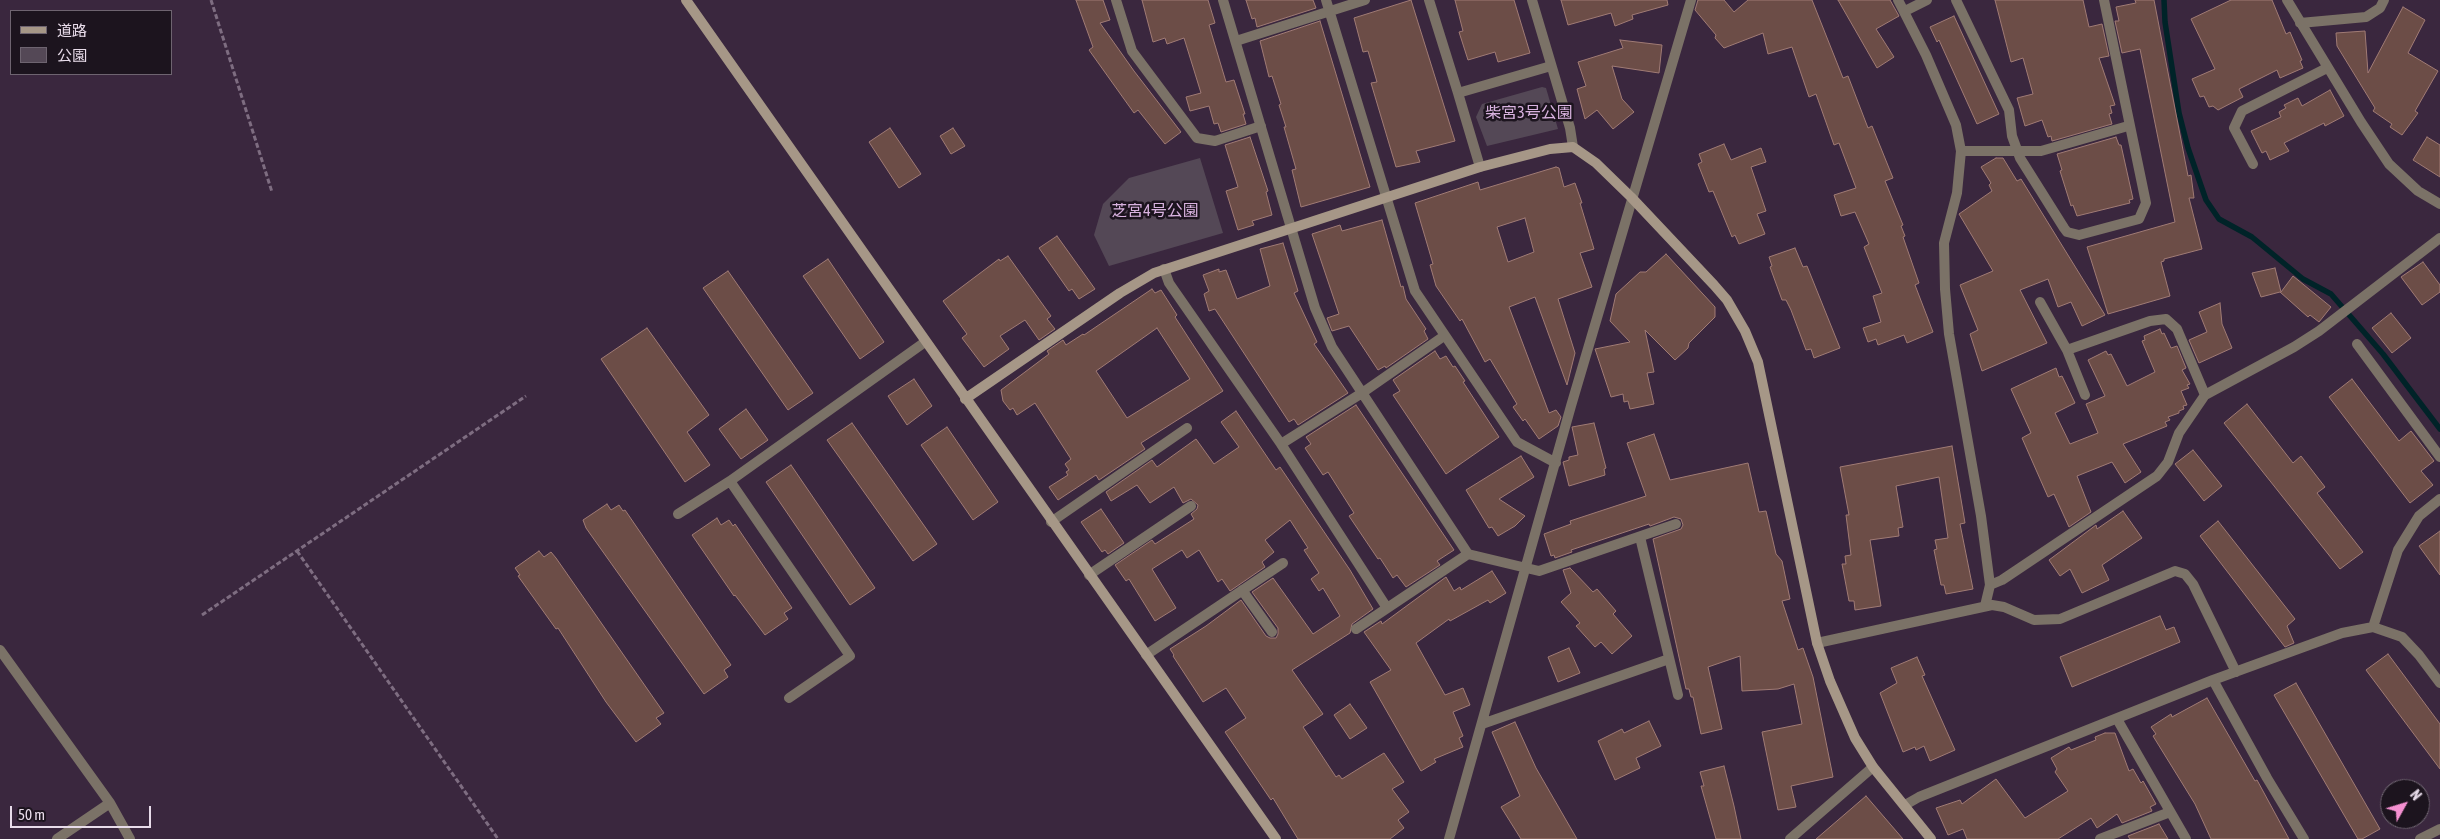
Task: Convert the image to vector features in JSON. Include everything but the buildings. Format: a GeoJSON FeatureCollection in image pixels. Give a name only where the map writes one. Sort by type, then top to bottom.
{"type":"FeatureCollection","features":[{"type":"Feature","properties":{"kind":"street"},"geometry":{"type":"LineString","coordinates":[[686,0],[1276,839]]}},
{"type":"Feature","properties":{"kind":"street"},"geometry":{"type":"LineString","coordinates":[[1116,0],[1132,51],[1197,138],[1215,141],[1261,126]]}},
{"type":"Feature","properties":{"kind":"street"},"geometry":{"type":"LineString","coordinates":[[1223,0],[1324,329],[1332,346],[1362,393],[1468,554],[1526,568],[1543,570],[1676,524]]}},
{"type":"Feature","properties":{"kind":"street"},"geometry":{"type":"LineString","coordinates":[[1326,0],[1415,291],[1516,442],[1556,463]]}},
{"type":"Feature","properties":{"kind":"street"},"geometry":{"type":"LineString","coordinates":[[1236,41],[1365,0]]}},
{"type":"Feature","properties":{"kind":"street"},"geometry":{"type":"LineString","coordinates":[[1430,0],[1480,167]]}},
{"type":"Feature","properties":{"kind":"street"},"geometry":{"type":"LineString","coordinates":[[1532,0],[1570,128],[1573,147]]}},
{"type":"Feature","properties":{"kind":"street"},"geometry":{"type":"LineString","coordinates":[[1449,839],[1631,197],[1692,0]]}},
{"type":"Feature","properties":{"kind":"street"},"geometry":{"type":"LineString","coordinates":[[1898,0],[1956,125],[1961,150],[1957,193],[1944,243],[1946,304],[1949,334],[1981,516],[1990,585],[1985,606]]}},
{"type":"Feature","properties":{"kind":"street"},"geometry":{"type":"LineString","coordinates":[[1904,11],[1927,0]]}},
{"type":"Feature","properties":{"kind":"street"},"geometry":{"type":"LineString","coordinates":[[1956,0],[2009,110],[2017,150],[2066,232],[2072,234],[2085,234],[2135,221],[2142,215],[2146,203],[2128,126],[2104,0]]}},
{"type":"Feature","properties":{"kind":"street"},"geometry":{"type":"LineString","coordinates":[[2287,0],[2327,68],[2389,164],[2418,191],[2440,204]]}},
{"type":"Feature","properties":{"kind":"street"},"geometry":{"type":"LineString","coordinates":[[2300,23],[2366,16],[2380,8],[2384,0]]}},
{"type":"Feature","properties":{"kind":"street"},"geometry":{"type":"LineString","coordinates":[[1458,94],[1551,66]]}},
{"type":"Feature","properties":{"kind":"street"},"geometry":{"type":"LineString","coordinates":[[2253,164],[2234,128],[2242,111],[2327,68]]}},
{"type":"Feature","properties":{"kind":"street"},"geometry":{"type":"LineString","coordinates":[[1961,150],[2041,151],[2128,126]]}},
{"type":"Feature","properties":{"kind":"street"},"geometry":{"type":"LineString","coordinates":[[965,399],[1120,293],[1164,269],[1480,167],[1550,149],[1573,147],[1596,163],[1631,197],[1723,296],[1752,346],[1760,372],[1817,643],[1846,720],[1873,767],[1905,805],[1927,837]]}},
{"type":"Feature","properties":{"kind":"street"},"geometry":{"type":"LineString","coordinates":[[1990,585],[2002,580],[2157,476],[2168,462],[2179,433],[2205,395],[2294,347],[2319,331],[2440,238]]}},
{"type":"Feature","properties":{"kind":"street"},"geometry":{"type":"LineString","coordinates":[[1164,269],[1169,283],[1280,444],[1387,608]]}},
{"type":"Feature","properties":{"kind":"street"},"geometry":{"type":"LineString","coordinates":[[2040,302],[2067,350],[2085,394]]}},
{"type":"Feature","properties":{"kind":"street"},"geometry":{"type":"LineString","coordinates":[[2067,350],[2150,321],[2166,319],[2177,329],[2205,395]]}},
{"type":"Feature","properties":{"kind":"street"},"geometry":{"type":"LineString","coordinates":[[1280,444],[1362,393],[1444,336]]}},
{"type":"Feature","properties":{"kind":"street"},"geometry":{"type":"LineString","coordinates":[[678,514],[730,480],[925,342]]}},
{"type":"Feature","properties":{"kind":"street"},"geometry":{"type":"LineString","coordinates":[[2357,344],[2440,457]]}},
{"type":"Feature","properties":{"kind":"street"},"geometry":{"type":"LineString","coordinates":[[1052,522],[1186,428]]}},
{"type":"Feature","properties":{"kind":"street"},"geometry":{"type":"LineString","coordinates":[[730,480],[850,656],[789,698]]}},
{"type":"Feature","properties":{"kind":"street"},"geometry":{"type":"LineString","coordinates":[[2373,628],[2398,550],[2419,516],[2440,499]]}},
{"type":"Feature","properties":{"kind":"street"},"geometry":{"type":"LineString","coordinates":[[1089,575],[1191,506]]}},
{"type":"Feature","properties":{"kind":"street"},"geometry":{"type":"LineString","coordinates":[[1640,537],[1678,695]]}},
{"type":"Feature","properties":{"kind":"street"},"geometry":{"type":"LineString","coordinates":[[1356,630],[1468,554]]}},
{"type":"Feature","properties":{"kind":"street"},"geometry":{"type":"LineString","coordinates":[[1146,655],[1283,563]]}},
{"type":"Feature","properties":{"kind":"street"},"geometry":{"type":"LineString","coordinates":[[1817,643],[1985,606],[2004,607],[2034,620],[2050,621],[2060,619],[2170,573],[2180,572],[2189,577],[2193,584],[2236,672]]}},
{"type":"Feature","properties":{"kind":"street"},"geometry":{"type":"LineString","coordinates":[[1242,590],[1272,632]]}},
{"type":"Feature","properties":{"kind":"street"},"geometry":{"type":"LineString","coordinates":[[1905,805],[1919,796],[2213,680],[2342,633],[2373,628],[2393,633],[2409,642],[2440,683]]}},
{"type":"Feature","properties":{"kind":"street"},"geometry":{"type":"LineString","coordinates":[[0,650],[110,803],[130,839]]}},
{"type":"Feature","properties":{"kind":"street"},"geometry":{"type":"LineString","coordinates":[[1482,724],[1669,659]]}},
{"type":"Feature","properties":{"kind":"street"},"geometry":{"type":"LineString","coordinates":[[2213,680],[2267,778],[2304,839]]}},
{"type":"Feature","properties":{"kind":"street"},"geometry":{"type":"LineString","coordinates":[[2117,718],[2186,839]]}},
{"type":"Feature","properties":{"kind":"street"},"geometry":{"type":"LineString","coordinates":[[1790,839],[1873,767]]}},
{"type":"Feature","properties":{"kind":"street"},"geometry":{"type":"LineString","coordinates":[[57,839],[110,803]]}},
{"type":"Feature","properties":{"kind":"street"},"geometry":{"type":"LineString","coordinates":[[2100,839],[2170,812]]}},
{"type":"Feature","properties":{"kind":"street"},"geometry":{"type":"LineString","coordinates":[[2420,839],[2440,829]]}},
{"type":"Feature","properties":{"kind":"path"},"geometry":{"type":"LineString","coordinates":[[211,0],[272,192]]}},
{"type":"Feature","properties":{"kind":"path"},"geometry":{"type":"LineString","coordinates":[[202,615],[526,396]]}},
{"type":"Feature","properties":{"kind":"path"},"geometry":{"type":"LineString","coordinates":[[297,551],[498,839]]}},
{"type":"Feature","properties":{"kind":"green space","name":"柴宮3号公園"},"geometry":{"type":"Polygon","coordinates":[[[1542,87],[1546,88],[1558,129],[1487,146],[1476,117],[1482,104],[1542,87]]]}},
{"type":"Feature","properties":{"kind":"green space","name":"芝宮4号公園"},"geometry":{"type":"Polygon","coordinates":[[[1200,158],[1223,233],[1109,266],[1094,235],[1103,204],[1129,178],[1200,158]]]}},
{"type":"Feature","properties":{"kind":"waterway"},"geometry":{"type":"LineString","coordinates":[[2164,0],[2165,22],[2179,113],[2188,148],[2206,200],[2219,219],[2252,237],[2303,279],[2331,294],[2383,354],[2440,429]]}}]}
